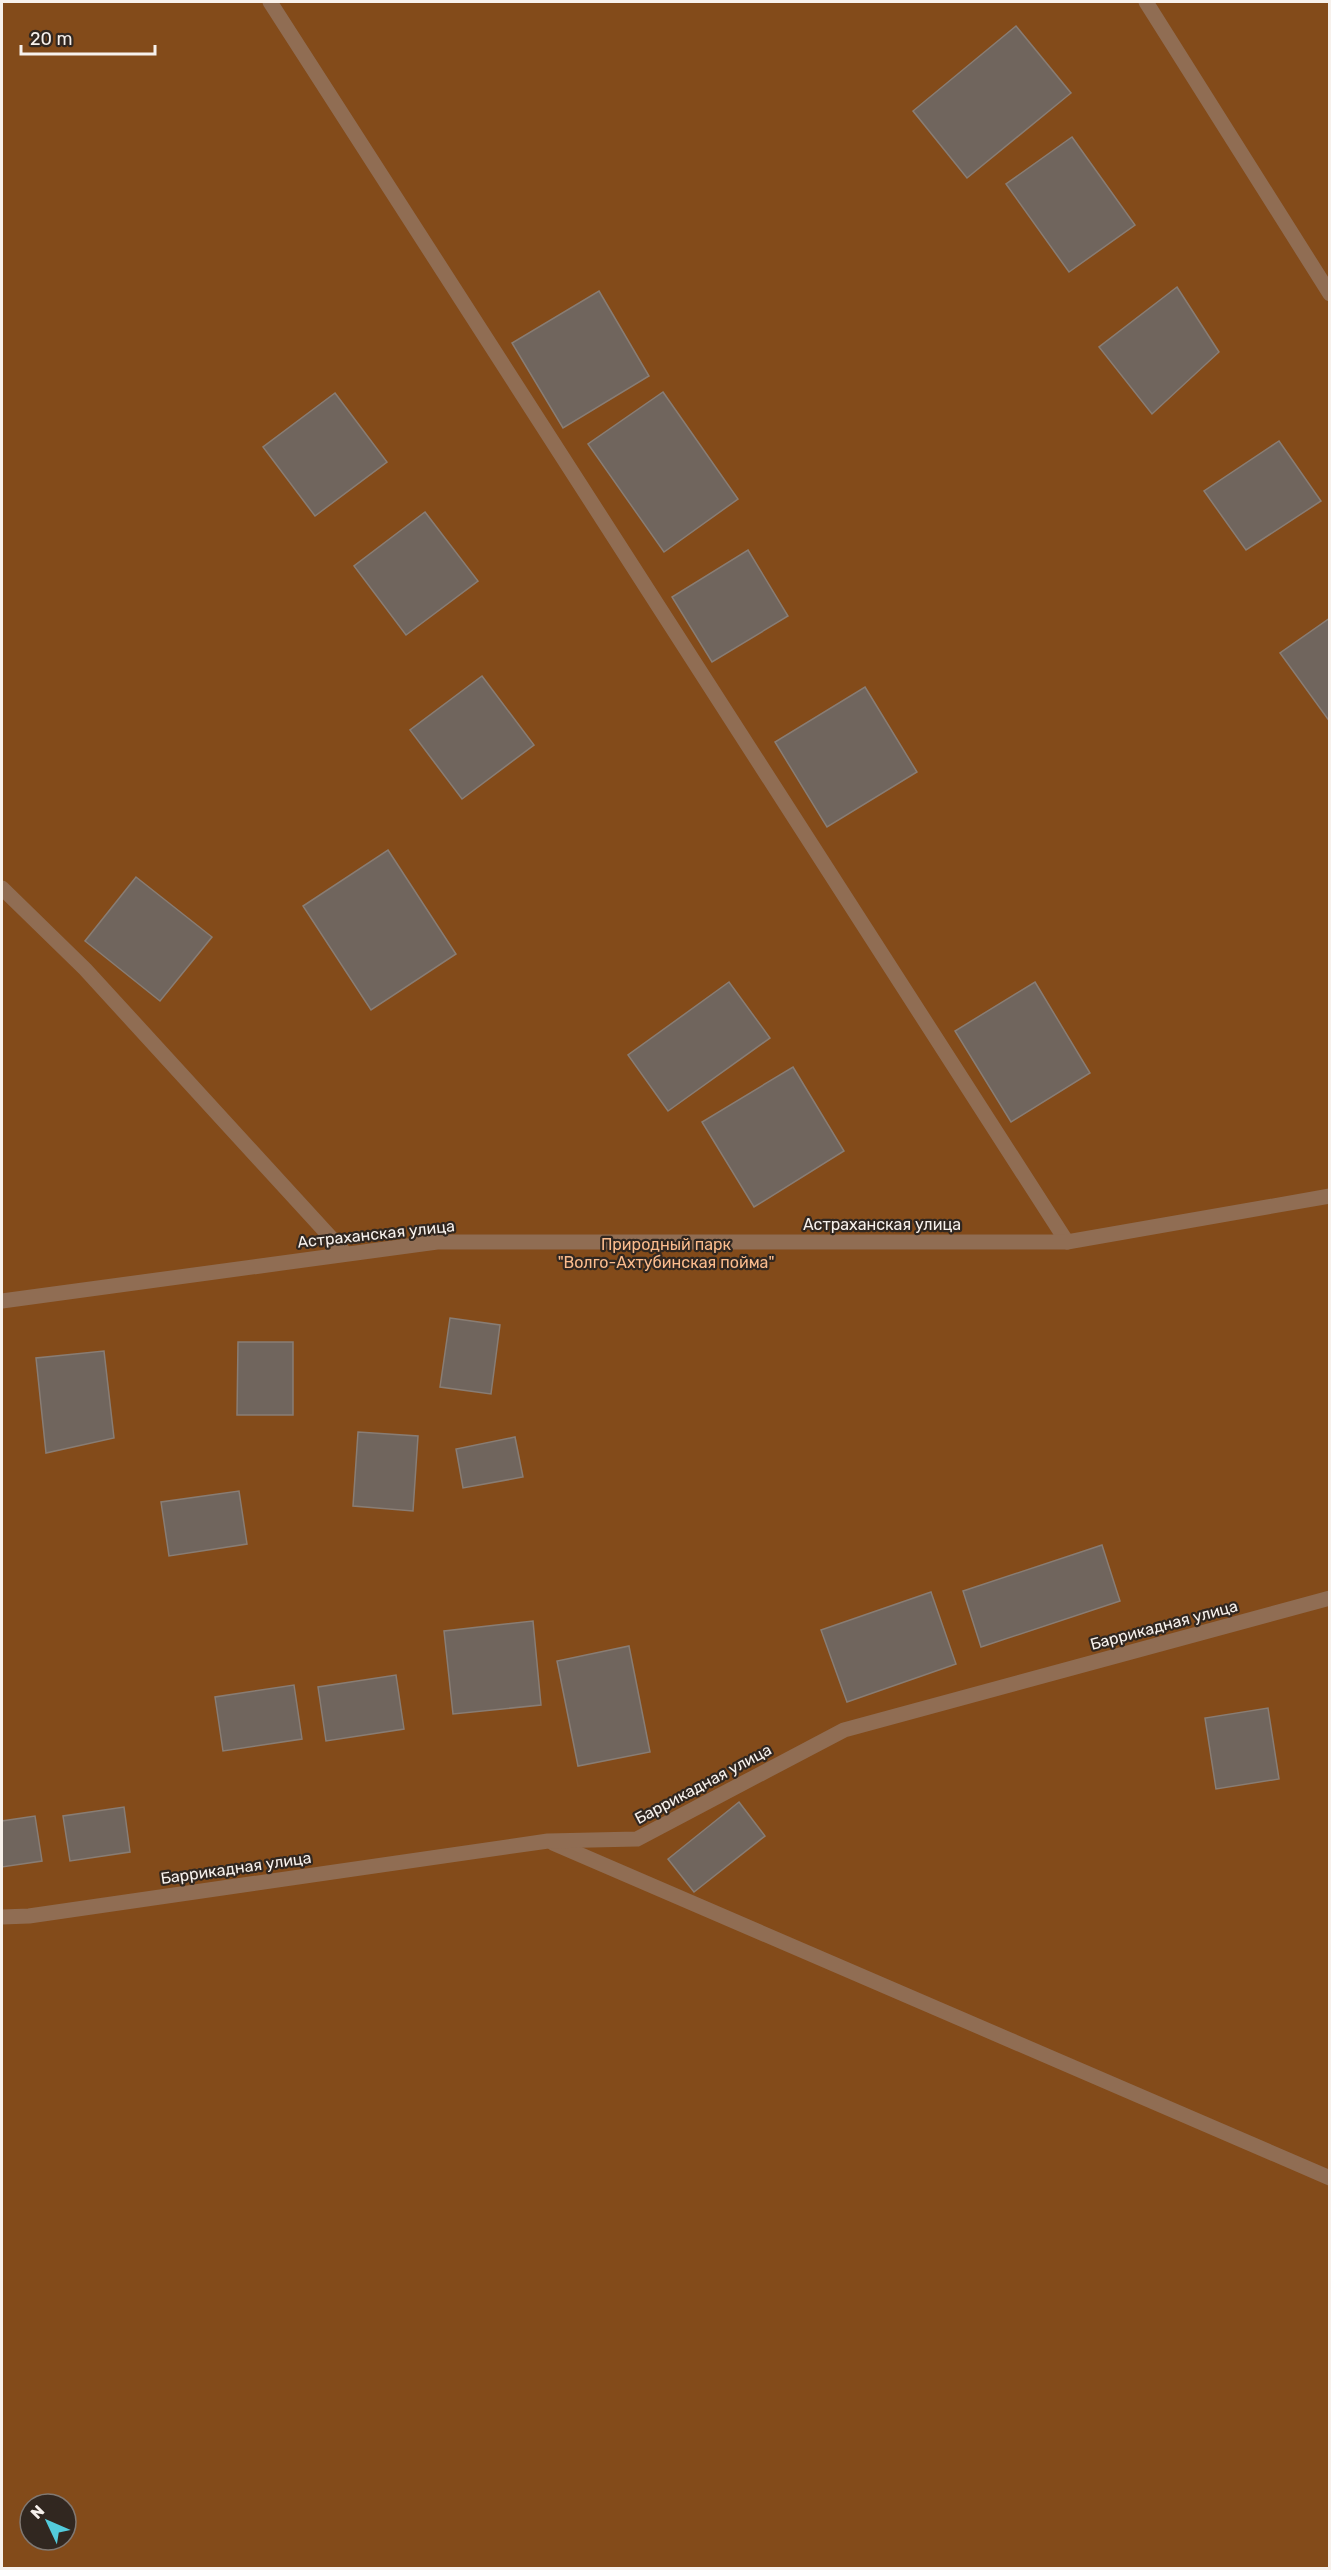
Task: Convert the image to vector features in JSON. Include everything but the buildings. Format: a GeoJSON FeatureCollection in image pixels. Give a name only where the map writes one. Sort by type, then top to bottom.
{"type":"FeatureCollection","features":[{"type":"Feature","properties":{"kind":"street"},"geometry":{"type":"LineString","coordinates":[[270,2],[1068,1242]]}},
{"type":"Feature","properties":{"kind":"street"},"geometry":{"type":"LineString","coordinates":[[1146,2],[1329,294]]}},
{"type":"Feature","properties":{"kind":"street"},"geometry":{"type":"LineString","coordinates":[[2,888],[85,969],[345,1253]]}},
{"type":"Feature","properties":{"kind":"street","name":"Астраханская улица"},"geometry":{"type":"LineString","coordinates":[[2,1302],[437,1242],[1068,1242],[1329,1196]]}},
{"type":"Feature","properties":{"kind":"street","name":"Баррикадная улица"},"geometry":{"type":"LineString","coordinates":[[2,1917],[29,1916],[548,1841],[637,1839],[844,1730],[1329,1598]]}},
{"type":"Feature","properties":{"kind":"street"},"geometry":{"type":"LineString","coordinates":[[548,1841],[1329,2178]]}},
{"type":"Feature","properties":{"kind":"green space","name":"Природный парк \"Волго-Ахтубинская пойма\""},"geometry":{"type":"Polygon","coordinates":[[[2,2],[1329,2],[1329,2568],[2,2568],[2,2]]]}}]}
